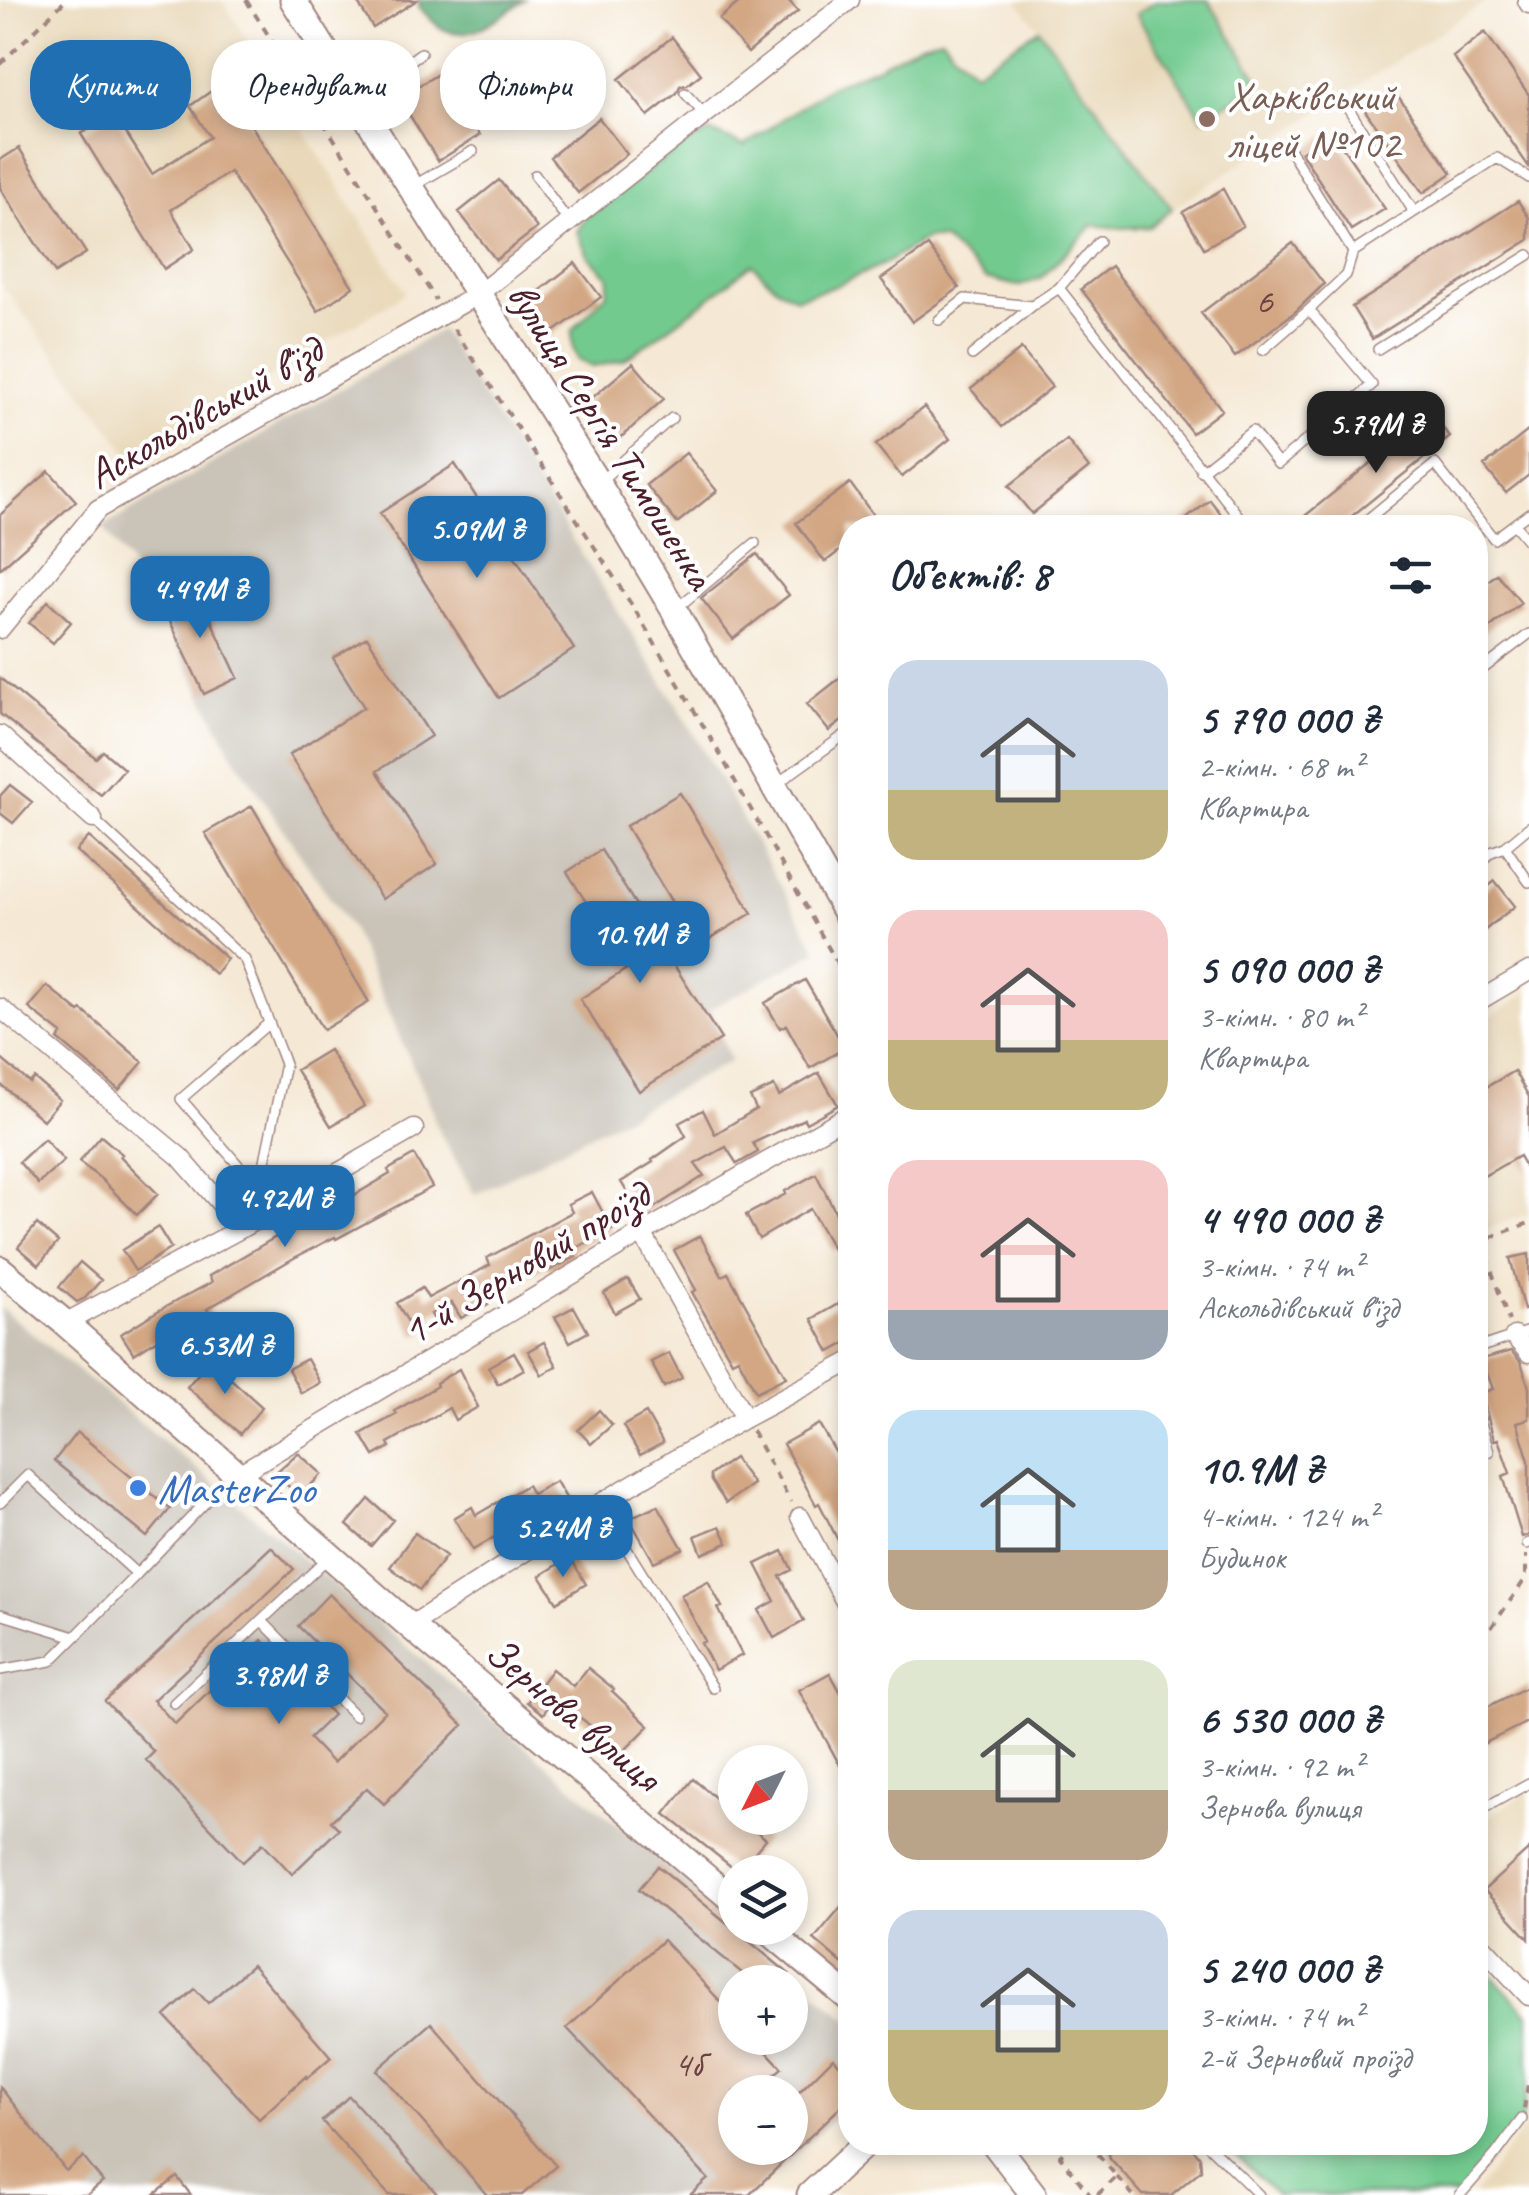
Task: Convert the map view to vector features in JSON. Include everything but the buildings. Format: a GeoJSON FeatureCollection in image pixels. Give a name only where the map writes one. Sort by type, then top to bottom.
{"type":"FeatureCollection","features":[{"type":"Feature","properties":{"kind":"street","name":"вулиця Сергія Тимошенка"},"geometry":{"type":"LineString","coordinates":[[293,0],[319,40]]}},
{"type":"Feature","properties":{"kind":"street","name":"Аскольдівський в'їзд"},"geometry":{"type":"LineString","coordinates":[[0,629],[98,509],[477,295],[850,0]]}},
{"type":"Feature","properties":{"kind":"street","name":"вулиця Сергія Тимошенка"},"geometry":{"type":"LineString","coordinates":[[376,130],[674,610],[838,899]]}},
{"type":"Feature","properties":{"kind":"street"},"geometry":{"type":"LineString","coordinates":[[0,735],[93,819]]}},
{"type":"Feature","properties":{"kind":"street"},"geometry":{"type":"LineString","coordinates":[[1488,995],[1529,971]]}},
{"type":"Feature","properties":{"kind":"street"},"geometry":{"type":"LineString","coordinates":[[0,1008],[180,1158],[247,1225]]}},
{"type":"Feature","properties":{"kind":"street","name":"1-й Зерновий проїзд"},"geometry":{"type":"LineString","coordinates":[[237,1475],[642,1232],[838,1121]]}},
{"type":"Feature","properties":{"kind":"street"},"geometry":{"type":"LineString","coordinates":[[65,1322],[247,1225],[414,1129]]}},
{"type":"Feature","properties":{"kind":"street"},"geometry":{"type":"LineString","coordinates":[[642,1232],[745,1418]]}},
{"type":"Feature","properties":{"kind":"street","name":"Зернова вулиця"},"geometry":{"type":"LineString","coordinates":[[0,1269],[718,1888]]}},
{"type":"Feature","properties":{"kind":"street"},"geometry":{"type":"LineString","coordinates":[[1522,1333],[1529,1353]]}},
{"type":"Feature","properties":{"kind":"street"},"geometry":{"type":"LineString","coordinates":[[410,1626],[599,1504],[838,1368]]}},
{"type":"Feature","properties":{"kind":"street"},"geometry":{"type":"LineString","coordinates":[[800,1518],[838,1587]]}},
{"type":"Feature","properties":{"kind":"street"},"geometry":{"type":"LineString","coordinates":[[786,1945],[838,1989]]}},
{"type":"Feature","properties":{"kind":"street"},"geometry":{"type":"LineString","coordinates":[[1488,1952],[1529,1996]]}},
{"type":"Feature","properties":{"kind":"street"},"geometry":{"type":"LineString","coordinates":[[810,2195],[853,2155]]}},
{"type":"Feature","properties":{"kind":"street"},"geometry":{"type":"LineString","coordinates":[[1003,2155],[1034,2195]]}},
{"type":"Feature","properties":{"kind":"lane"},"geometry":{"type":"LineString","coordinates":[[685,93],[705,116]]}},
{"type":"Feature","properties":{"kind":"lane"},"geometry":{"type":"LineString","coordinates":[[1345,103],[1414,212]]}},
{"type":"Feature","properties":{"kind":"lane"},"geometry":{"type":"LineString","coordinates":[[1286,144],[1352,252]]}},
{"type":"Feature","properties":{"kind":"lane"},"geometry":{"type":"LineString","coordinates":[[412,187],[473,151]]}},
{"type":"Feature","properties":{"kind":"lane"},"geometry":{"type":"LineString","coordinates":[[1263,350],[1346,275],[1352,252],[1498,158],[1529,178]]}},
{"type":"Feature","properties":{"kind":"lane"},"geometry":{"type":"LineString","coordinates":[[535,175],[568,221]]}},
{"type":"Feature","properties":{"kind":"lane"},"geometry":{"type":"LineString","coordinates":[[972,354],[1059,288],[1099,241]]}},
{"type":"Feature","properties":{"kind":"lane"},"geometry":{"type":"LineString","coordinates":[[1378,349],[1529,255]]}},
{"type":"Feature","properties":{"kind":"lane"},"geometry":{"type":"LineString","coordinates":[[1059,288],[1237,515]]}},
{"type":"Feature","properties":{"kind":"lane"},"geometry":{"type":"LineString","coordinates":[[939,320],[965,299],[1032,306]]}},
{"type":"Feature","properties":{"kind":"lane"},"geometry":{"type":"LineString","coordinates":[[1201,470],[1252,431],[1278,464],[1372,385],[1310,310]]}},
{"type":"Feature","properties":{"kind":"lane"},"geometry":{"type":"LineString","coordinates":[[598,484],[672,418]]}},
{"type":"Feature","properties":{"kind":"lane"},"geometry":{"type":"LineString","coordinates":[[1373,515],[1435,464],[1475,515]]}},
{"type":"Feature","properties":{"kind":"lane"},"geometry":{"type":"LineString","coordinates":[[1488,531],[1494,539],[1529,512]]}},
{"type":"Feature","properties":{"kind":"lane"},"geometry":{"type":"LineString","coordinates":[[1514,524],[1529,542]]}},
{"type":"Feature","properties":{"kind":"lane"},"geometry":{"type":"LineString","coordinates":[[674,610],[755,542]]}},
{"type":"Feature","properties":{"kind":"lane"},"geometry":{"type":"LineString","coordinates":[[1488,665],[1529,634]]}},
{"type":"Feature","properties":{"kind":"lane"},"geometry":{"type":"LineString","coordinates":[[773,786],[838,740]]}},
{"type":"Feature","properties":{"kind":"lane"},"geometry":{"type":"LineString","coordinates":[[93,819],[245,960],[285,1064],[259,1190],[247,1225]]}},
{"type":"Feature","properties":{"kind":"lane"},"geometry":{"type":"LineString","coordinates":[[1488,855],[1505,847],[1529,827]]}},
{"type":"Feature","properties":{"kind":"lane"},"geometry":{"type":"LineString","coordinates":[[1505,847],[1529,882]]}},
{"type":"Feature","properties":{"kind":"lane"},"geometry":{"type":"LineString","coordinates":[[259,1190],[182,1099],[269,1023]]}},
{"type":"Feature","properties":{"kind":"lane"},"geometry":{"type":"LineString","coordinates":[[1488,1345],[1522,1333]]}},
{"type":"Feature","properties":{"kind":"lane"},"geometry":{"type":"LineString","coordinates":[[0,1504],[28,1474],[137,1574]]}},
{"type":"Feature","properties":{"kind":"lane"},"geometry":{"type":"LineString","coordinates":[[0,1670],[51,1661],[224,1483],[237,1475]]}},
{"type":"Feature","properties":{"kind":"lane"},"geometry":{"type":"LineString","coordinates":[[599,1504],[713,1688]]}},
{"type":"Feature","properties":{"kind":"lane"},"geometry":{"type":"LineString","coordinates":[[174,1704],[330,1556]]}},
{"type":"Feature","properties":{"kind":"lane"},"geometry":{"type":"LineString","coordinates":[[0,1614],[75,1637]]}},
{"type":"Feature","properties":{"kind":"lane"},"geometry":{"type":"LineString","coordinates":[[262,1621],[356,1716]]}},
{"type":"Feature","properties":{"kind":"lane"},"geometry":{"type":"LineString","coordinates":[[1488,1806],[1529,1784]]}},
{"type":"Feature","properties":{"kind":"lane"},"geometry":{"type":"LineString","coordinates":[[1460,2195],[1522,2118]]}},
{"type":"Feature","properties":{"kind":"lane"},"geometry":{"type":"LineString","coordinates":[[1219,2155],[1259,2195]]}},
{"type":"Feature","properties":{"kind":"path"},"geometry":{"type":"LineString","coordinates":[[0,64],[66,0]]}},
{"type":"Feature","properties":{"kind":"path"},"geometry":{"type":"LineString","coordinates":[[246,0],[636,610],[838,965]]}},
{"type":"Feature","properties":{"kind":"path"},"geometry":{"type":"LineString","coordinates":[[1488,1238],[1529,1224]]}},
{"type":"Feature","properties":{"kind":"path"},"geometry":{"type":"LineString","coordinates":[[1488,1263],[1522,1333]]}},
{"type":"Feature","properties":{"kind":"path"},"geometry":{"type":"LineString","coordinates":[[745,1418],[800,1518]]}},
{"type":"Feature","properties":{"kind":"path"},"geometry":{"type":"LineString","coordinates":[[1488,1632],[1526,1578],[1528,1543]]}},
{"type":"Feature","properties":{"kind":"path"},"geometry":{"type":"LineString","coordinates":[[1522,2118],[1529,2077]]}},
{"type":"Feature","properties":{"kind":"path"},"geometry":{"type":"LineString","coordinates":[[1061,2155],[1090,2195]]}},
{"type":"Feature","properties":{"kind":"path"},"geometry":{"type":"LineString","coordinates":[[1099,2155],[1133,2195]]}},
{"type":"Feature","properties":{"kind":"path"},"geometry":{"type":"LineString","coordinates":[[1098,2195],[1117,2177]]}},
{"type":"Feature","properties":{"kind":"shaded area"},"geometry":{"type":"Polygon","coordinates":[[[0,0],[222,0],[247,40],[211,40],[211,130],[304,130],[406,293],[134,461],[0,282],[0,0]]]}},
{"type":"Feature","properties":{"kind":"shaded area","name":"Харківський ліцей №102"},"geometry":{"type":"Polygon","coordinates":[[[1017,0],[1484,0],[1485,2],[1172,209],[1017,0]]]}},
{"type":"Feature","properties":{"kind":"shaded area"},"geometry":{"type":"Polygon","coordinates":[[[441,330],[683,715],[818,951],[710,1009],[731,1061],[475,1195],[436,1126],[351,929],[233,755],[149,592],[103,527],[441,330]]]}},
{"type":"Feature","properties":{"kind":"shaded area"},"geometry":{"type":"Polygon","coordinates":[[[1529,992],[1529,1214],[1488,1228],[1488,1018],[1529,992]]]}},
{"type":"Feature","properties":{"kind":"shaded area"},"geometry":{"type":"Polygon","coordinates":[[[0,1307],[718,1910],[718,1945],[759,1945],[783,1965],[718,1965],[718,2055],[808,2055],[808,1986],[838,2011],[838,2115],[808,2143],[808,2075],[718,2075],[718,2165],[784,2165],[751,2195],[0,2195],[0,1307]]]}},
{"type":"Feature","properties":{"kind":"shaded area"},"geometry":{"type":"Polygon","coordinates":[[[1529,1791],[1529,1985],[1488,1941],[1488,1817],[1529,1791]]]}},
{"type":"Feature","properties":{"kind":"shaded area"},"geometry":{"type":"Polygon","coordinates":[[[1529,2121],[1529,2195],[1474,2195],[1529,2121]]]}},
{"type":"Feature","properties":{"kind":"green space"},"geometry":{"type":"Polygon","coordinates":[[[419,0],[524,0],[486,25],[454,32],[440,27],[419,7],[419,0]]]}},
{"type":"Feature","properties":{"kind":"green space"},"geometry":{"type":"Polygon","coordinates":[[[1157,0],[1208,0],[1260,82],[1203,119],[1136,14],[1157,0]]]}},
{"type":"Feature","properties":{"kind":"green space"},"geometry":{"type":"Polygon","coordinates":[[[1039,29],[1172,209],[1149,227],[1093,225],[1041,278],[1020,286],[986,279],[944,240],[927,238],[886,263],[833,287],[796,298],[773,285],[752,264],[624,360],[593,367],[578,360],[572,331],[607,293],[609,277],[589,257],[577,232],[586,216],[679,148],[711,132],[744,146],[832,85],[921,43],[942,38],[975,71],[1039,29]]]}},
{"type":"Feature","properties":{"kind":"green space"},"geometry":{"type":"Polygon","coordinates":[[[1488,1972],[1529,2015],[1529,2077],[1522,2119],[1460,2195],[1277,2195],[1235,2155],[1488,2155],[1488,1972]]]}},
{"type":"Feature","properties":{"kind":"place","name":"Харківський ліцей №102"},"geometry":{"type":"Point","coordinates":[1207,119]}},
{"type":"Feature","properties":{"kind":"place","name":"MasterZoo"},"geometry":{"type":"Point","coordinates":[138,1488]}}]}
